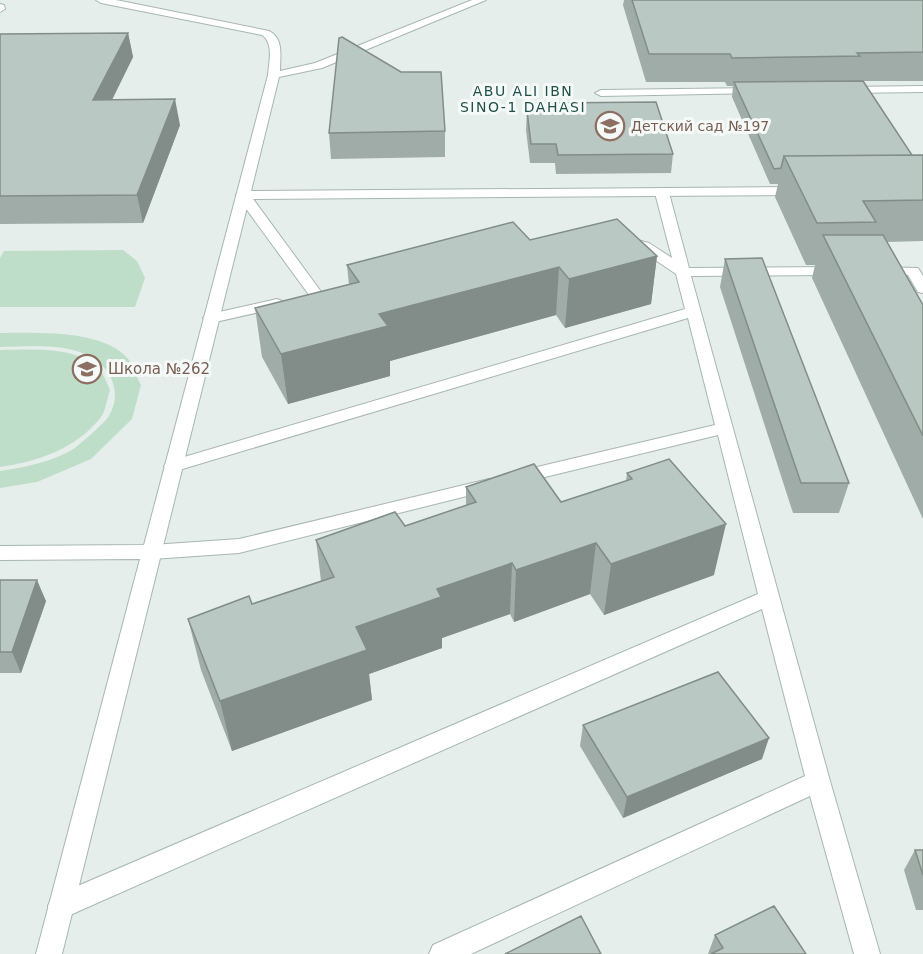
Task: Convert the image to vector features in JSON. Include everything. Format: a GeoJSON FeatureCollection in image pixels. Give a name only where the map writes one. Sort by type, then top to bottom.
{"type":"FeatureCollection","features":[{"type":"Feature","properties":{"kind":"street"},"geometry":{"type":"LineString","coordinates":[[49,954],[274,75],[274,45],[272,37],[265,33],[101,0]]}},
{"type":"Feature","properties":{"kind":"street"},"geometry":{"type":"LineString","coordinates":[[274,75],[318,66],[482,0]]}},
{"type":"Feature","properties":{"kind":"street"},"geometry":{"type":"LineString","coordinates":[[840,90],[923,89]]}},
{"type":"Feature","properties":{"kind":"street"},"geometry":{"type":"LineString","coordinates":[[601,93],[768,91]]}},
{"type":"Feature","properties":{"kind":"street"},"geometry":{"type":"LineString","coordinates":[[243,195],[816,190]]}},
{"type":"Feature","properties":{"kind":"street"},"geometry":{"type":"LineString","coordinates":[[662,193],[818,781],[867,954]]}},
{"type":"Feature","properties":{"kind":"street"},"geometry":{"type":"LineString","coordinates":[[211,318],[311,297],[243,195]]}},
{"type":"Feature","properties":{"kind":"street"},"geometry":{"type":"LineString","coordinates":[[612,238],[644,246],[683,272],[918,271],[923,288]]}},
{"type":"Feature","properties":{"kind":"street"},"geometry":{"type":"LineString","coordinates":[[173,466],[693,312]]}},
{"type":"Feature","properties":{"kind":"street"},"geometry":{"type":"LineString","coordinates":[[0,553],[152,552],[239,546],[724,428]]}},
{"type":"Feature","properties":{"kind":"street"},"geometry":{"type":"LineString","coordinates":[[61,906],[771,597]]}},
{"type":"Feature","properties":{"kind":"street"},"geometry":{"type":"LineString","coordinates":[[442,954],[818,781]]}},
{"type":"Feature","properties":{"kind":"green space"},"geometry":{"type":"Polygon","coordinates":[[[123,250],[137,261],[145,278],[135,307],[0,307],[0,258],[4,251],[123,250]]]}},
{"type":"Feature","properties":{"kind":"green space"},"geometry":{"type":"Polygon","coordinates":[[[0,333],[69,335],[104,343],[118,350],[129,360],[141,385],[132,419],[91,459],[37,482],[0,488],[0,471],[29,466],[66,453],[93,433],[109,416],[115,398],[115,389],[103,366],[87,355],[55,347],[0,347],[0,333]]]}},
{"type":"Feature","properties":{"kind":"green space"},"geometry":{"type":"Polygon","coordinates":[[[0,350],[52,350],[89,361],[101,371],[110,390],[101,417],[80,437],[56,452],[0,467],[0,350]]]}},
{"type":"Feature","properties":{"kind":"building"},"geometry":{"type":"Polygon","coordinates":[[[632,0],[923,0],[923,52],[857,53],[860,56],[732,58],[730,54],[649,54],[632,0]]]}},
{"type":"Feature","properties":{"kind":"building"},"geometry":{"type":"Polygon","coordinates":[[[128,33],[93,100],[175,99],[137,195],[0,196],[0,34],[128,33]]]}},
{"type":"Feature","properties":{"kind":"building"},"geometry":{"type":"Polygon","coordinates":[[[342,37],[401,72],[441,72],[445,131],[329,133],[339,38],[342,37]]]}},
{"type":"Feature","properties":{"kind":"building"},"geometry":{"type":"Polygon","coordinates":[[[863,81],[912,155],[784,156],[781,168],[774,169],[734,82],[863,81]]]}},
{"type":"Feature","properties":{"kind":"building"},"geometry":{"type":"Polygon","coordinates":[[[656,102],[673,154],[558,155],[556,144],[531,144],[527,111],[550,111],[549,103],[656,102]]]}},
{"type":"Feature","properties":{"kind":"building"},"geometry":{"type":"Polygon","coordinates":[[[923,155],[923,200],[863,201],[876,222],[817,223],[784,156],[923,155]]]}},
{"type":"Feature","properties":{"kind":"building"},"geometry":{"type":"Polygon","coordinates":[[[617,219],[657,256],[569,279],[559,267],[379,314],[388,326],[281,354],[255,308],[359,282],[347,265],[513,222],[530,240],[617,219]]]}},
{"type":"Feature","properties":{"kind":"building"},"geometry":{"type":"Polygon","coordinates":[[[823,235],[883,235],[923,305],[923,436],[823,235]]]}},
{"type":"Feature","properties":{"kind":"building"},"geometry":{"type":"Polygon","coordinates":[[[762,258],[849,483],[801,483],[725,259],[762,258]]]}},
{"type":"Feature","properties":{"kind":"building"},"geometry":{"type":"Polygon","coordinates":[[[669,459],[726,524],[611,564],[596,543],[516,570],[512,563],[437,589],[441,597],[356,627],[367,650],[220,701],[188,619],[249,596],[252,604],[334,577],[316,540],[395,512],[405,526],[476,502],[466,487],[534,464],[561,502],[632,479],[627,473],[669,459]]]}},
{"type":"Feature","properties":{"kind":"building"},"geometry":{"type":"Polygon","coordinates":[[[0,580],[37,580],[12,652],[0,652],[0,580]]]}},
{"type":"Feature","properties":{"kind":"building"},"geometry":{"type":"Polygon","coordinates":[[[718,672],[769,738],[627,797],[583,725],[718,672]]]}},
{"type":"Feature","properties":{"kind":"building"},"geometry":{"type":"Polygon","coordinates":[[[915,850],[923,850],[923,875],[915,850]]]}},
{"type":"Feature","properties":{"kind":"building"},"geometry":{"type":"Polygon","coordinates":[[[774,906],[806,954],[711,954],[723,948],[715,935],[774,906]]]}},
{"type":"Feature","properties":{"kind":"building"},"geometry":{"type":"Polygon","coordinates":[[[581,916],[601,954],[505,954],[581,916]]]}},
{"type":"Feature","properties":{"kind":"place","name":"Детский сад №197"},"geometry":{"type":"Point","coordinates":[610,126]}},
{"type":"Feature","properties":{"kind":"place","name":"Школа №262"},"geometry":{"type":"Point","coordinates":[87,369]}},
{"type":"Feature","properties":{"kind":"district","name":"ABU ALI IBN SINO-1 DAHASI"},"geometry":{"type":"Point","coordinates":[523,100]}}]}
